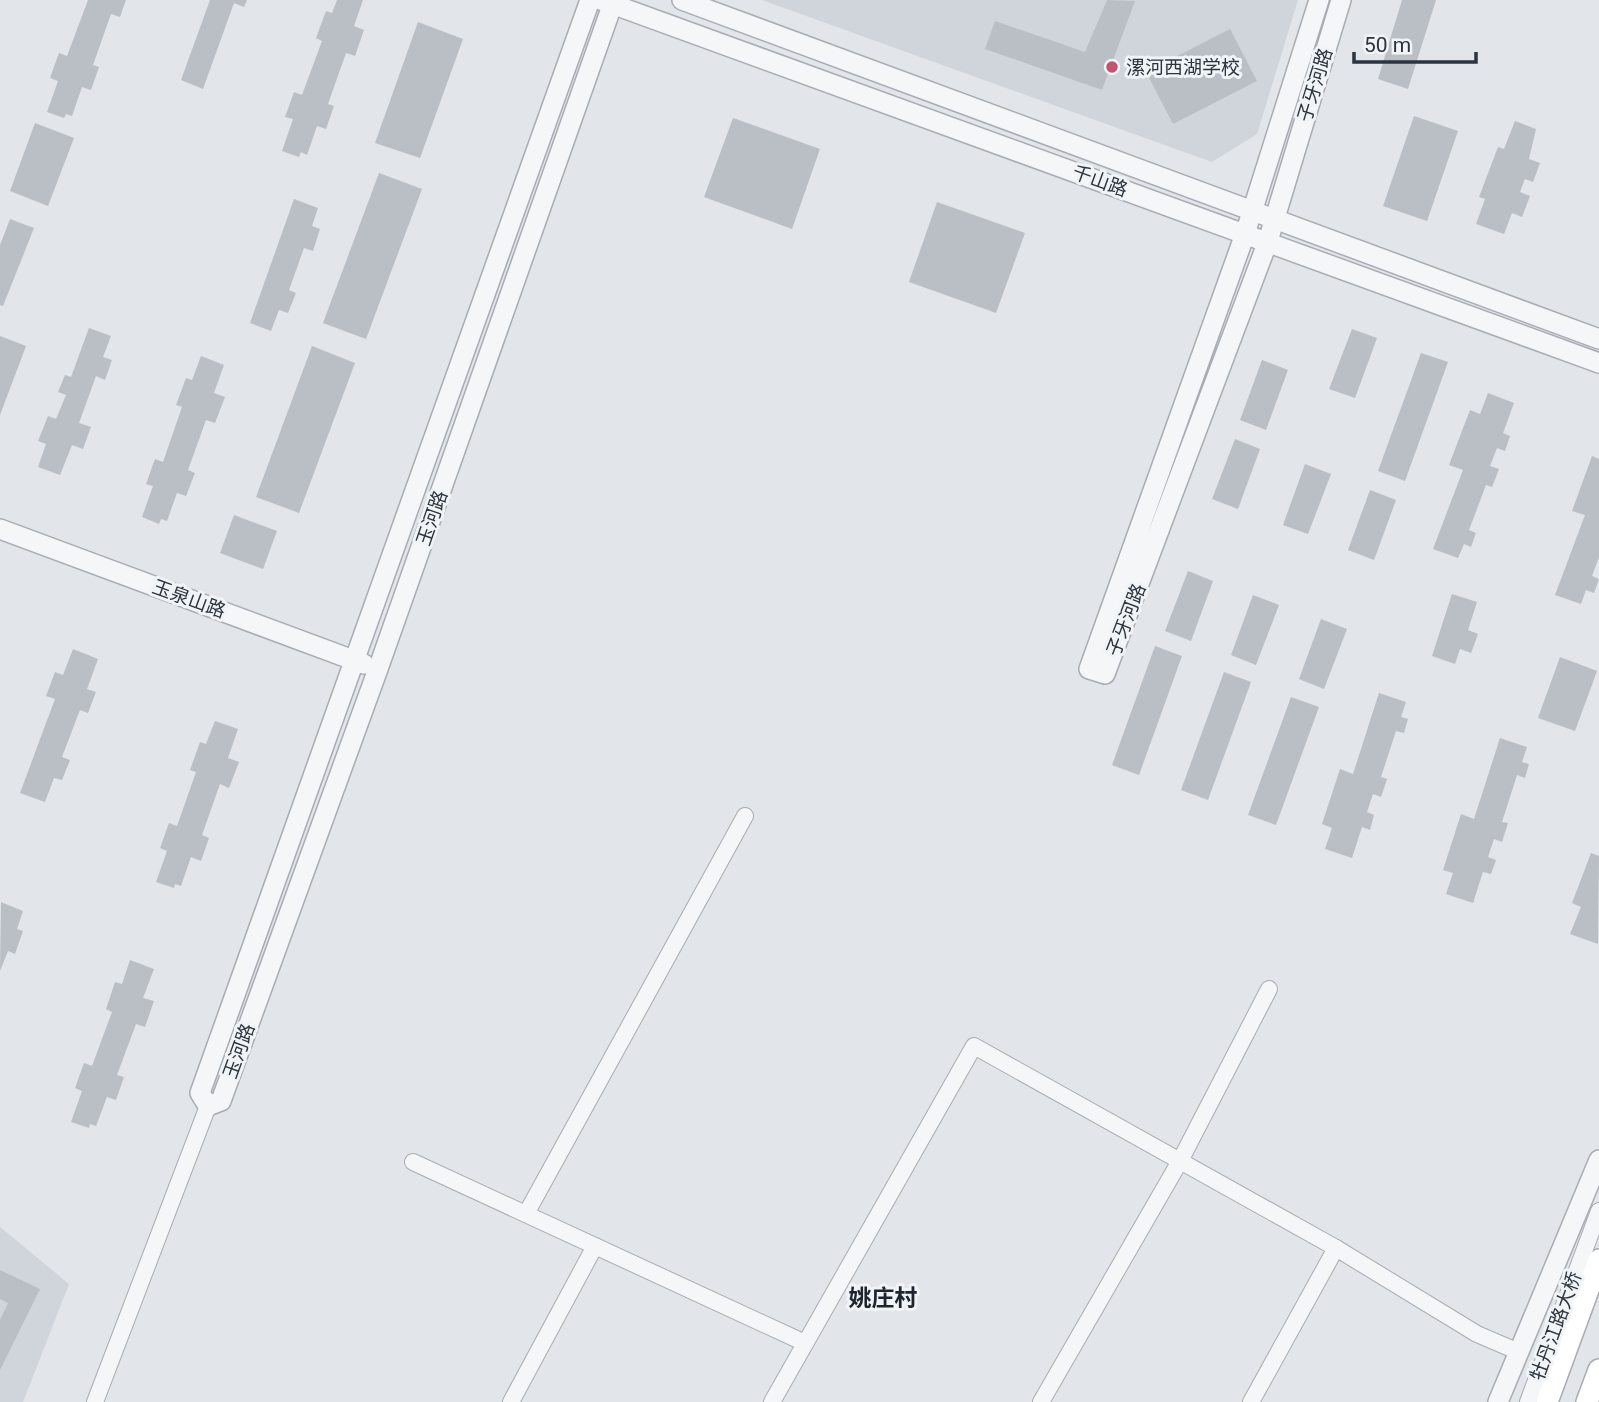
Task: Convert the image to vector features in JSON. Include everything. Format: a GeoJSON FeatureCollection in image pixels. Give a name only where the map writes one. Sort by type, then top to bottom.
{"type":"FeatureCollection","features":[{"type":"Feature","properties":{"kind":"main road","name":"牡丹江路大桥"},"geometry":{"type":"LineString","coordinates":[[1547,1402],[1599,1260]]}},
{"type":"Feature","properties":{"kind":"main road"},"geometry":{"type":"LineString","coordinates":[[1587,1402],[1599,1370]]}},
{"type":"Feature","properties":{"kind":"street","name":"玉河路"},"geometry":{"type":"LineString","coordinates":[[590,0],[200,1093],[208,1106],[221,1101],[378,669],[609,2]]}},
{"type":"Feature","properties":{"kind":"street","name":"千山路"},"geometry":{"type":"LineString","coordinates":[[682,0],[1599,339]]}},
{"type":"Feature","properties":{"kind":"street","name":"子牙河路"},"geometry":{"type":"LineString","coordinates":[[1319,0],[1245,234],[1089,668],[1105,674],[1268,241],[1341,0]]}},
{"type":"Feature","properties":{"kind":"street","name":"千山路"},"geometry":{"type":"LineString","coordinates":[[609,2],[1599,363]]}},
{"type":"Feature","properties":{"kind":"street","name":"玉泉山路"},"geometry":{"type":"LineString","coordinates":[[0,529],[378,669]]}},
{"type":"Feature","properties":{"kind":"street"},"geometry":{"type":"LineString","coordinates":[[526,1214],[745,816]]}},
{"type":"Feature","properties":{"kind":"street"},"geometry":{"type":"LineString","coordinates":[[1041,1402],[1180,1161],[1269,989]]}},
{"type":"Feature","properties":{"kind":"street"},"geometry":{"type":"LineString","coordinates":[[772,1402],[974,1046],[1336,1248],[1477,1334],[1519,1352]]}},
{"type":"Feature","properties":{"kind":"street"},"geometry":{"type":"LineString","coordinates":[[95,1402],[208,1106]]}},
{"type":"Feature","properties":{"kind":"street"},"geometry":{"type":"LineString","coordinates":[[1499,1402],[1599,1160]]}},
{"type":"Feature","properties":{"kind":"street"},"geometry":{"type":"LineString","coordinates":[[413,1162],[805,1343]]}},
{"type":"Feature","properties":{"kind":"street","name":"牡丹江路大桥"},"geometry":{"type":"LineString","coordinates":[[1528,1402],[1599,1211]]}},
{"type":"Feature","properties":{"kind":"street"},"geometry":{"type":"LineString","coordinates":[[510,1402],[595,1246]]}},
{"type":"Feature","properties":{"kind":"street"},"geometry":{"type":"LineString","coordinates":[[1251,1402],[1336,1248]]}},
{"type":"Feature","properties":{"kind":"shaded area","name":"漯河西湖学校"},"geometry":{"type":"Polygon","coordinates":[[[762,0],[1298,0],[1257,134],[1212,162],[762,0]]]}},
{"type":"Feature","properties":{"kind":"shaded area"},"geometry":{"type":"Polygon","coordinates":[[[0,1227],[69,1284],[23,1402],[0,1402],[0,1227]]]}},
{"type":"Feature","properties":{"kind":"building"},"geometry":{"type":"Polygon","coordinates":[[[88,0],[126,0],[120,17],[111,14],[93,65],[99,67],[91,90],[82,87],[72,116],[66,114],[64,118],[47,112],[58,81],[50,78],[59,53],[67,56],[88,0]]]}},
{"type":"Feature","properties":{"kind":"building"},"geometry":{"type":"Polygon","coordinates":[[[210,0],[247,0],[244,7],[234,3],[203,89],[181,80],[210,0]]]}},
{"type":"Feature","properties":{"kind":"building"},"geometry":{"type":"Polygon","coordinates":[[[337,0],[363,0],[354,26],[364,30],[355,56],[346,53],[328,104],[334,106],[326,129],[317,126],[307,155],[301,152],[299,157],[282,151],[293,119],[285,117],[294,92],[302,95],[322,41],[316,38],[326,11],[332,13],[337,0]]]}},
{"type":"Feature","properties":{"kind":"building"},"geometry":{"type":"Polygon","coordinates":[[[1107,0],[1135,1],[1102,90],[985,49],[995,21],[1085,52],[1107,0]]]}},
{"type":"Feature","properties":{"kind":"building"},"geometry":{"type":"Polygon","coordinates":[[[1402,0],[1436,0],[1408,89],[1378,79],[1402,0]]]}},
{"type":"Feature","properties":{"kind":"building"},"geometry":{"type":"Polygon","coordinates":[[[418,22],[463,39],[420,158],[375,143],[418,22]]]}},
{"type":"Feature","properties":{"kind":"building"},"geometry":{"type":"Polygon","coordinates":[[[1230,29],[1257,81],[1173,124],[1146,72],[1230,29]]]}},
{"type":"Feature","properties":{"kind":"building"},"geometry":{"type":"Polygon","coordinates":[[[1414,116],[1458,131],[1427,221],[1383,206],[1414,116]]]}},
{"type":"Feature","properties":{"kind":"building"},"geometry":{"type":"Polygon","coordinates":[[[733,118],[820,149],[792,229],[704,197],[733,118]]]}},
{"type":"Feature","properties":{"kind":"building"},"geometry":{"type":"Polygon","coordinates":[[[1515,121],[1536,129],[1529,159],[1540,163],[1533,182],[1525,179],[1520,192],[1530,196],[1522,217],[1512,213],[1504,234],[1476,224],[1485,199],[1479,197],[1498,147],[1504,149],[1515,121]]]}},
{"type":"Feature","properties":{"kind":"building"},"geometry":{"type":"Polygon","coordinates":[[[35,123],[74,138],[48,206],[10,191],[35,123]]]}},
{"type":"Feature","properties":{"kind":"building"},"geometry":{"type":"Polygon","coordinates":[[[379,173],[422,189],[366,339],[323,323],[379,173]]]}},
{"type":"Feature","properties":{"kind":"building"},"geometry":{"type":"Polygon","coordinates":[[[294,199],[318,208],[312,226],[320,229],[313,251],[304,248],[289,290],[296,293],[288,313],[279,310],[271,331],[250,323],[294,199]]]}},
{"type":"Feature","properties":{"kind":"building"},"geometry":{"type":"Polygon","coordinates":[[[937,202],[1025,233],[996,313],[909,282],[937,202]]]}},
{"type":"Feature","properties":{"kind":"building"},"geometry":{"type":"Polygon","coordinates":[[[10,219],[34,228],[3,306],[0,305],[0,245],[10,219]]]}},
{"type":"Feature","properties":{"kind":"building"},"geometry":{"type":"Polygon","coordinates":[[[89,328],[111,336],[103,357],[112,360],[105,380],[96,376],[79,423],[91,427],[83,449],[72,445],[60,475],[38,467],[46,444],[38,441],[48,416],[56,419],[66,395],[58,392],[65,375],[71,377],[89,328]]]}},
{"type":"Feature","properties":{"kind":"building"},"geometry":{"type":"Polygon","coordinates":[[[1352,329],[1377,338],[1355,398],[1329,389],[1352,329]]]}},
{"type":"Feature","properties":{"kind":"building"},"geometry":{"type":"Polygon","coordinates":[[[0,336],[26,346],[0,415],[0,336]]]}},
{"type":"Feature","properties":{"kind":"building"},"geometry":{"type":"Polygon","coordinates":[[[312,346],[355,363],[299,513],[256,497],[312,346]]]}},
{"type":"Feature","properties":{"kind":"building"},"geometry":{"type":"Polygon","coordinates":[[[1421,353],[1448,362],[1405,481],[1378,471],[1421,353]]]}},
{"type":"Feature","properties":{"kind":"building"},"geometry":{"type":"Polygon","coordinates":[[[201,356],[224,365],[214,393],[225,397],[215,423],[206,420],[188,470],[195,473],[186,496],[177,493],[167,521],[161,519],[159,524],[142,517],[153,486],[146,484],[155,459],[163,462],[182,407],[176,405],[186,378],[192,380],[201,356]]]}},
{"type":"Feature","properties":{"kind":"building"},"geometry":{"type":"Polygon","coordinates":[[[1262,360],[1288,370],[1266,430],[1240,420],[1262,360]]]}},
{"type":"Feature","properties":{"kind":"building"},"geometry":{"type":"Polygon","coordinates":[[[1488,393],[1514,403],[1503,433],[1510,436],[1505,451],[1497,448],[1490,466],[1499,469],[1492,487],[1486,485],[1469,530],[1476,533],[1471,547],[1464,544],[1458,558],[1433,549],[1463,470],[1449,465],[1470,410],[1480,414],[1488,393]]]}},
{"type":"Feature","properties":{"kind":"building"},"geometry":{"type":"Polygon","coordinates":[[[1235,439],[1260,449],[1238,509],[1212,499],[1235,439]]]}},
{"type":"Feature","properties":{"kind":"building"},"geometry":{"type":"Polygon","coordinates":[[[1592,456],[1599,459],[1599,557],[1592,576],[1599,579],[1594,593],[1586,590],[1581,604],[1555,595],[1585,515],[1572,511],[1592,456]]]}},
{"type":"Feature","properties":{"kind":"building"},"geometry":{"type":"Polygon","coordinates":[[[1305,464],[1331,474],[1308,534],[1283,525],[1305,464]]]}},
{"type":"Feature","properties":{"kind":"building"},"geometry":{"type":"Polygon","coordinates":[[[1370,490],[1396,500],[1374,560],[1348,550],[1370,490]]]}},
{"type":"Feature","properties":{"kind":"building"},"geometry":{"type":"Polygon","coordinates":[[[234,515],[277,531],[263,569],[220,553],[234,515]]]}},
{"type":"Feature","properties":{"kind":"building"},"geometry":{"type":"Polygon","coordinates":[[[1188,571],[1213,581],[1191,641],[1165,631],[1188,571]]]}},
{"type":"Feature","properties":{"kind":"building"},"geometry":{"type":"Polygon","coordinates":[[[1452,594],[1477,602],[1468,630],[1478,634],[1471,653],[1460,649],[1455,664],[1432,656],[1452,594]]]}},
{"type":"Feature","properties":{"kind":"building"},"geometry":{"type":"Polygon","coordinates":[[[1253,595],[1279,605],[1256,665],[1231,655],[1253,595]]]}},
{"type":"Feature","properties":{"kind":"building"},"geometry":{"type":"Polygon","coordinates":[[[1321,619],[1347,629],[1324,689],[1299,679],[1321,619]]]}},
{"type":"Feature","properties":{"kind":"building"},"geometry":{"type":"Polygon","coordinates":[[[1155,646],[1182,656],[1139,775],[1112,765],[1155,646]]]}},
{"type":"Feature","properties":{"kind":"building"},"geometry":{"type":"Polygon","coordinates":[[[73,649],[98,659],[87,689],[96,692],[88,713],[80,710],[62,757],[70,760],[62,780],[54,778],[45,802],[20,793],[55,699],[46,696],[55,672],[63,675],[73,649]]]}},
{"type":"Feature","properties":{"kind":"building"},"geometry":{"type":"Polygon","coordinates":[[[1560,657],[1597,671],[1575,731],[1538,718],[1560,657]]]}},
{"type":"Feature","properties":{"kind":"building"},"geometry":{"type":"Polygon","coordinates":[[[1224,672],[1251,682],[1208,800],[1181,790],[1224,672]]]}},
{"type":"Feature","properties":{"kind":"building"},"geometry":{"type":"Polygon","coordinates":[[[1379,693],[1406,702],[1401,717],[1408,719],[1404,733],[1396,731],[1381,777],[1387,779],[1381,797],[1373,794],[1367,812],[1374,815],[1370,830],[1362,827],[1352,858],[1325,849],[1332,828],[1322,824],[1340,769],[1353,774],[1379,693]]]}},
{"type":"Feature","properties":{"kind":"building"},"geometry":{"type":"Polygon","coordinates":[[[1291,697],[1319,707],[1276,825],[1248,815],[1291,697]]]}},
{"type":"Feature","properties":{"kind":"building"},"geometry":{"type":"Polygon","coordinates":[[[215,721],[238,729],[228,758],[239,762],[229,788],[220,784],[202,835],[209,838],[201,861],[191,857],[181,886],[175,884],[174,888],[156,882],[167,851],[160,848],[169,823],[177,826],[196,772],[190,770],[200,742],[206,744],[215,721]]]}},
{"type":"Feature","properties":{"kind":"building"},"geometry":{"type":"Polygon","coordinates":[[[1500,738],[1527,747],[1522,762],[1529,764],[1525,778],[1517,775],[1502,822],[1508,823],[1502,842],[1494,839],[1488,857],[1496,860],[1491,874],[1483,872],[1473,903],[1446,894],[1453,873],[1443,870],[1461,814],[1474,819],[1500,738]]]}},
{"type":"Feature","properties":{"kind":"building"},"geometry":{"type":"Polygon","coordinates":[[[1591,853],[1599,856],[1598,944],[1570,934],[1581,907],[1572,903],[1591,853]]]}},
{"type":"Feature","properties":{"kind":"building"},"geometry":{"type":"Polygon","coordinates":[[[1,902],[23,911],[17,929],[23,931],[15,954],[8,951],[0,971],[1,902]]]}},
{"type":"Feature","properties":{"kind":"building"},"geometry":{"type":"Polygon","coordinates":[[[130,960],[154,969],[143,998],[154,1001],[145,1027],[136,1024],[117,1075],[124,1077],[116,1100],[107,1097],[96,1126],[90,1124],[89,1128],[71,1122],[82,1091],[75,1088],[84,1063],[92,1066],[112,1012],[106,1009],[115,982],[122,984],[130,960]]]}},
{"type":"Feature","properties":{"kind":"building"},"geometry":{"type":"Polygon","coordinates":[[[0,1270],[40,1289],[0,1370],[0,1320],[8,1303],[0,1299],[0,1270]]]}},
{"type":"Feature","properties":{"kind":"place","name":"漯河西湖学校"},"geometry":{"type":"Point","coordinates":[1112,67]}},
{"type":"Feature","properties":{"kind":"district","name":"姚庄村"},"geometry":{"type":"Point","coordinates":[883,1298]}}]}
